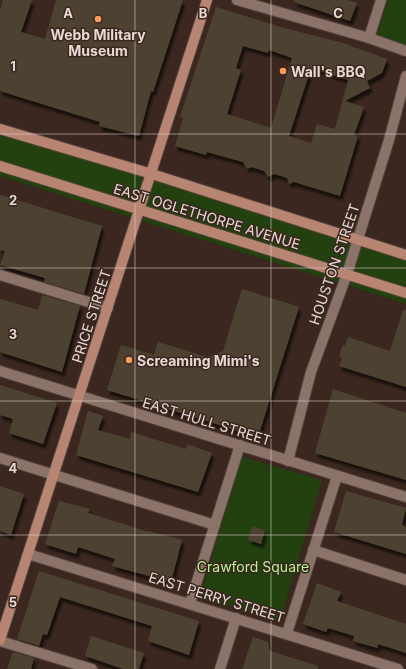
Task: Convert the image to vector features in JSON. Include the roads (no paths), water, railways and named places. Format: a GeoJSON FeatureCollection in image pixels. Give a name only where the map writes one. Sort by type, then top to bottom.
{"type":"FeatureCollection","features":[{"type":"Feature","properties":{"kind":"main road","name":"PRICE STREET"},"geometry":{"type":"LineString","coordinates":[[0,640],[79,395],[141,210],[207,0]]}},
{"type":"Feature","properties":{"kind":"main road","name":"EAST OGLETHORPE AVENUE"},"geometry":{"type":"LineString","coordinates":[[0,129],[152,174],[406,255]]}},
{"type":"Feature","properties":{"kind":"main road","name":"EAST OGLETHORPE AVENUE"},"geometry":{"type":"LineString","coordinates":[[0,166],[406,293]]}},
{"type":"Feature","properties":{"kind":"street"},"geometry":{"type":"LineString","coordinates":[[237,0],[369,38],[406,51]]}},
{"type":"Feature","properties":{"kind":"street"},"geometry":{"type":"LineString","coordinates":[[369,38],[381,0]]}},
{"type":"Feature","properties":{"kind":"street","name":"HOUSTON STREET"},"geometry":{"type":"LineString","coordinates":[[288,461],[311,372],[347,274],[389,140],[406,76]]}},
{"type":"Feature","properties":{"kind":"street"},"geometry":{"type":"LineString","coordinates":[[0,275],[108,308]]}},
{"type":"Feature","properties":{"kind":"street","name":"EAST HULL STREET"},"geometry":{"type":"LineString","coordinates":[[0,371],[406,497]]}},
{"type":"Feature","properties":{"kind":"street"},"geometry":{"type":"LineString","coordinates":[[190,603],[240,445]]}},
{"type":"Feature","properties":{"kind":"street"},"geometry":{"type":"LineString","coordinates":[[0,458],[215,525]]}},
{"type":"Feature","properties":{"kind":"street"},"geometry":{"type":"LineString","coordinates":[[287,633],[337,476]]}},
{"type":"Feature","properties":{"kind":"street"},"geometry":{"type":"LineString","coordinates":[[313,550],[406,580]]}},
{"type":"Feature","properties":{"kind":"street","name":"EAST PERRY STREET"},"geometry":{"type":"LineString","coordinates":[[28,554],[287,633],[398,669]]}},
{"type":"Feature","properties":{"kind":"street"},"geometry":{"type":"LineString","coordinates":[[220,669],[236,618]]}},
{"type":"Feature","properties":{"kind":"street"},"geometry":{"type":"LineString","coordinates":[[0,640],[92,669]]}},
{"type":"Feature","properties":{"kind":"place","name":"Webb Military Museum"},"geometry":{"type":"Point","coordinates":[98,19]}},
{"type":"Feature","properties":{"kind":"place","name":"Wall's BBQ"},"geometry":{"type":"Point","coordinates":[283,71]}},
{"type":"Feature","properties":{"kind":"place","name":"Screaming Mimi's"},"geometry":{"type":"Point","coordinates":[129,360]}},
{"type":"Feature","properties":{"kind":"park label","name":"Crawford Square"},"geometry":{"type":"Point","coordinates":[253,566]}}]}
